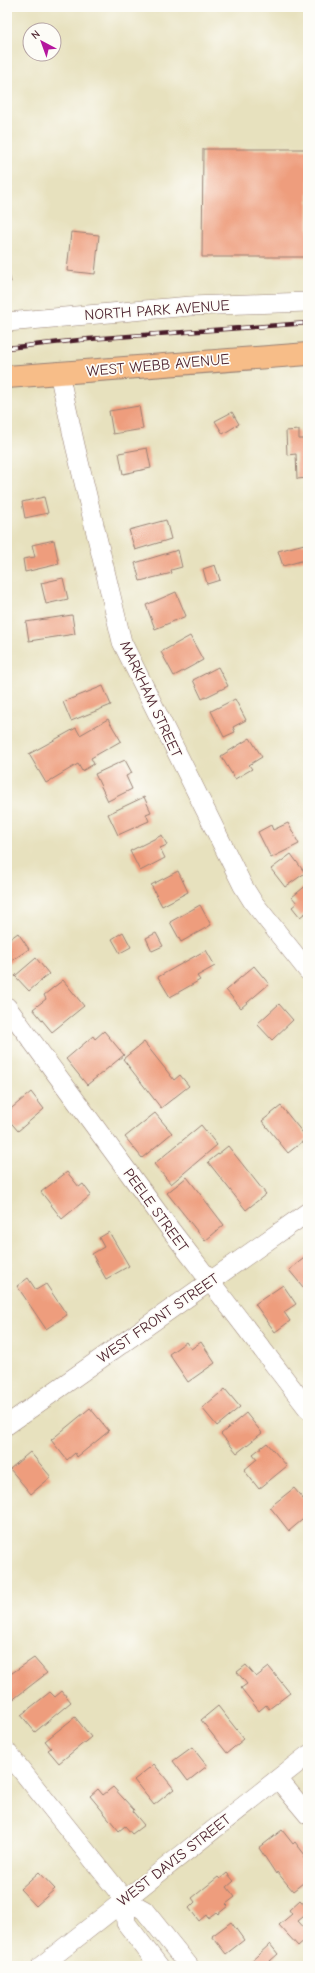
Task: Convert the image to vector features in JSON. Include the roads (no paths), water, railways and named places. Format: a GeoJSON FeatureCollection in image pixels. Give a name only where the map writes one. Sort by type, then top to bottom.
{"type":"FeatureCollection","features":[{"type":"Feature","properties":{"kind":"highway","name":"WEST WEBB AVENUE"},"geometry":{"type":"LineString","coordinates":[[7,377],[308,354]]}},
{"type":"Feature","properties":{"kind":"street","name":"NORTH PARK AVENUE"},"geometry":{"type":"LineString","coordinates":[[7,322],[190,306],[308,302]]}},
{"type":"Feature","properties":{"kind":"street","name":"MARKHAM STREET"},"geometry":{"type":"LineString","coordinates":[[59,373],[74,445],[122,642],[243,886],[253,902],[308,971]]}},
{"type":"Feature","properties":{"kind":"street","name":"PEELE STREET"},"geometry":{"type":"LineString","coordinates":[[7,1007],[209,1282],[308,1409]]}},
{"type":"Feature","properties":{"kind":"street","name":"WEST FRONT STREET"},"geometry":{"type":"LineString","coordinates":[[7,1425],[308,1212]]}},
{"type":"Feature","properties":{"kind":"street"},"geometry":{"type":"LineString","coordinates":[[7,1752],[124,1899],[144,1910],[189,1966]]}},
{"type":"Feature","properties":{"kind":"street","name":"WEST DAVIS STREET"},"geometry":{"type":"LineString","coordinates":[[41,1966],[308,1755]]}},
{"type":"Feature","properties":{"kind":"street"},"geometry":{"type":"LineString","coordinates":[[278,1779],[308,1815]]}},
{"type":"Feature","properties":{"kind":"street"},"geometry":{"type":"LineString","coordinates":[[124,1899],[126,1923],[159,1966]]}},
{"type":"Feature","properties":{"kind":"railway"},"geometry":{"type":"LineString","coordinates":[[7,348],[89,339],[308,323]]}}]}
